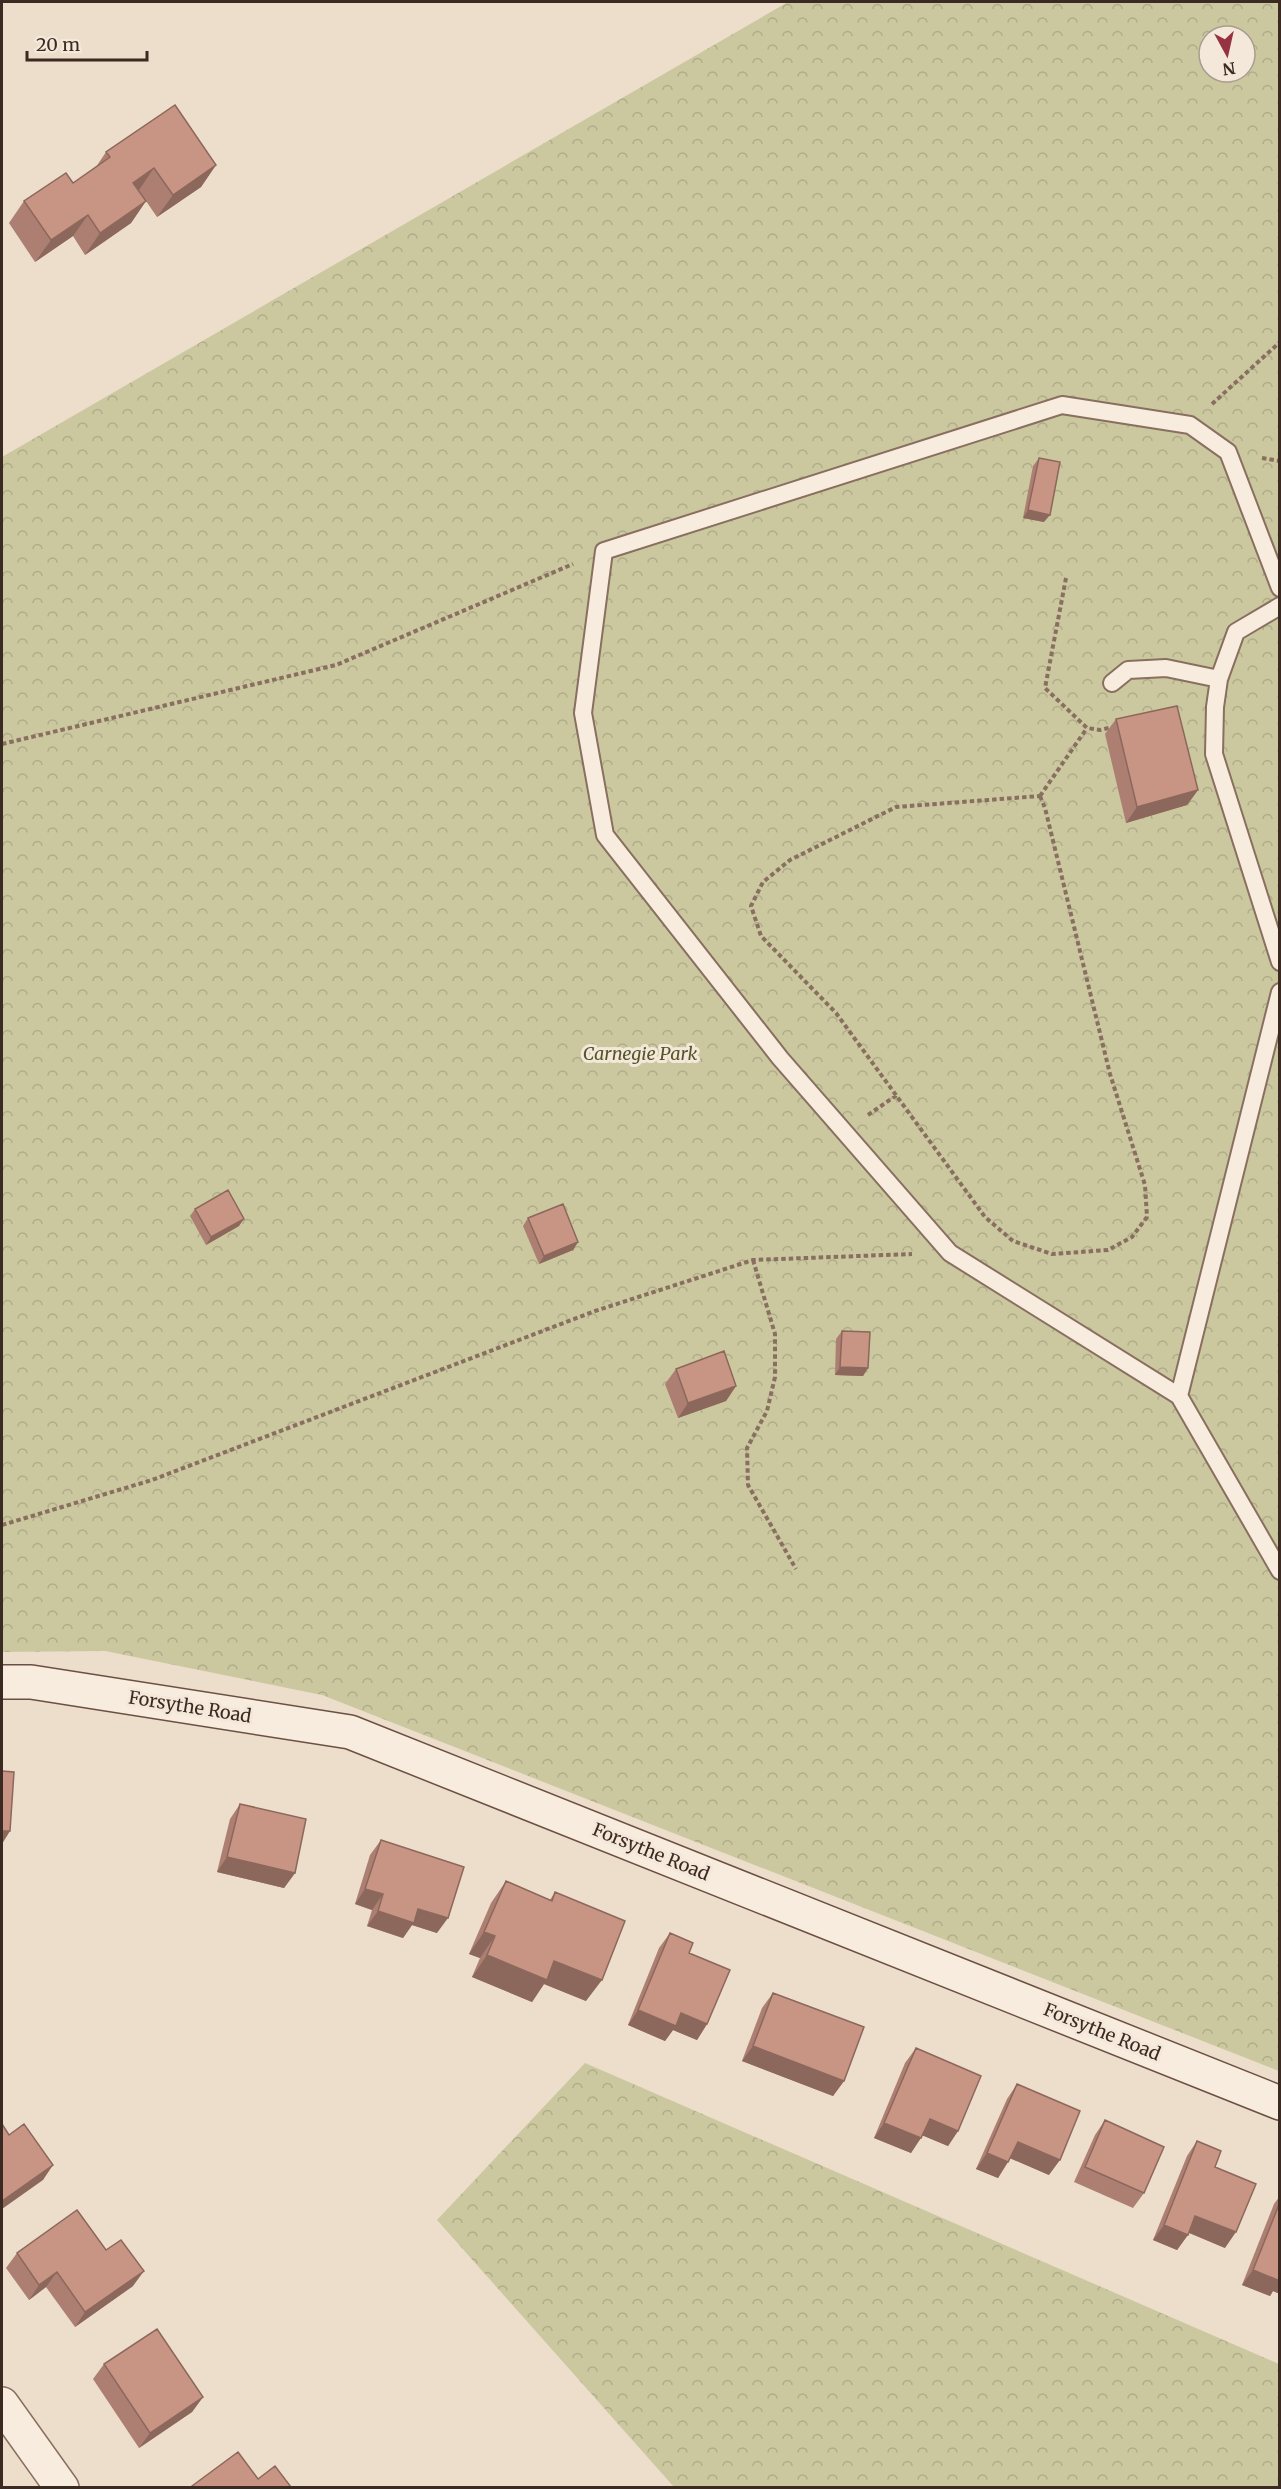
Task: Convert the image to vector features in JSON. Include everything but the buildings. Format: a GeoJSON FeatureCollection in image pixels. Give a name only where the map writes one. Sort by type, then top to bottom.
{"type":"FeatureCollection","features":[{"type":"Feature","properties":{"kind":"street","name":"Forsythe Road"},"geometry":{"type":"LineString","coordinates":[[2,1682],[32,1682],[350,1732],[1280,2103]]}},
{"type":"Feature","properties":{"kind":"street"},"geometry":{"type":"LineString","coordinates":[[2,2404],[62,2487]]}},
{"type":"Feature","properties":{"kind":"lane"},"geometry":{"type":"LineString","coordinates":[[1280,588],[1228,452],[1190,425],[1062,405],[604,551],[583,713],[606,836],[780,1058],[950,1253],[1179,1396],[1280,1571]]}},
{"type":"Feature","properties":{"kind":"lane"},"geometry":{"type":"LineString","coordinates":[[1280,606],[1236,632],[1219,679],[1215,707],[1214,754],[1280,962]]}},
{"type":"Feature","properties":{"kind":"lane"},"geometry":{"type":"LineString","coordinates":[[1112,683],[1128,670],[1166,668],[1219,679]]}},
{"type":"Feature","properties":{"kind":"lane"},"geometry":{"type":"LineString","coordinates":[[1179,1396],[1280,992]]}},
{"type":"Feature","properties":{"kind":"path"},"geometry":{"type":"LineString","coordinates":[[1190,425],[1280,342]]}},
{"type":"Feature","properties":{"kind":"path"},"geometry":{"type":"LineString","coordinates":[[2,744],[336,665],[604,551]]}},
{"type":"Feature","properties":{"kind":"path"},"geometry":{"type":"LineString","coordinates":[[1066,578],[1045,688],[1087,728],[1100,730],[1123,724]]}},
{"type":"Feature","properties":{"kind":"path"},"geometry":{"type":"LineString","coordinates":[[1040,796],[1087,728]]}},
{"type":"Feature","properties":{"kind":"path"},"geometry":{"type":"LineString","coordinates":[[1040,796],[1046,808],[1110,1074],[1145,1185],[1146,1217],[1132,1237],[1108,1250],[1052,1254],[1012,1241],[985,1217],[837,1013],[761,936],[751,906],[763,882],[790,860],[896,807],[1040,796]]}},
{"type":"Feature","properties":{"kind":"path"},"geometry":{"type":"LineString","coordinates":[[2,1525],[152,1480],[596,1311],[753,1260],[950,1253]]}},
{"type":"Feature","properties":{"kind":"path"},"geometry":{"type":"LineString","coordinates":[[753,1260],[775,1334],[776,1377],[767,1412],[747,1449],[748,1485],[796,1569]]}},
{"type":"Feature","properties":{"kind":"green space","name":"Carnegie Park"},"geometry":{"type":"Polygon","coordinates":[[[788,2],[1279,2],[1279,2071],[322,1695],[105,1651],[2,1652],[2,457],[788,2]]]}},
{"type":"Feature","properties":{"kind":"green space"},"geometry":{"type":"Polygon","coordinates":[[[585,2063],[1279,2364],[1279,2487],[674,2487],[437,2220],[585,2063]]]}}]}
